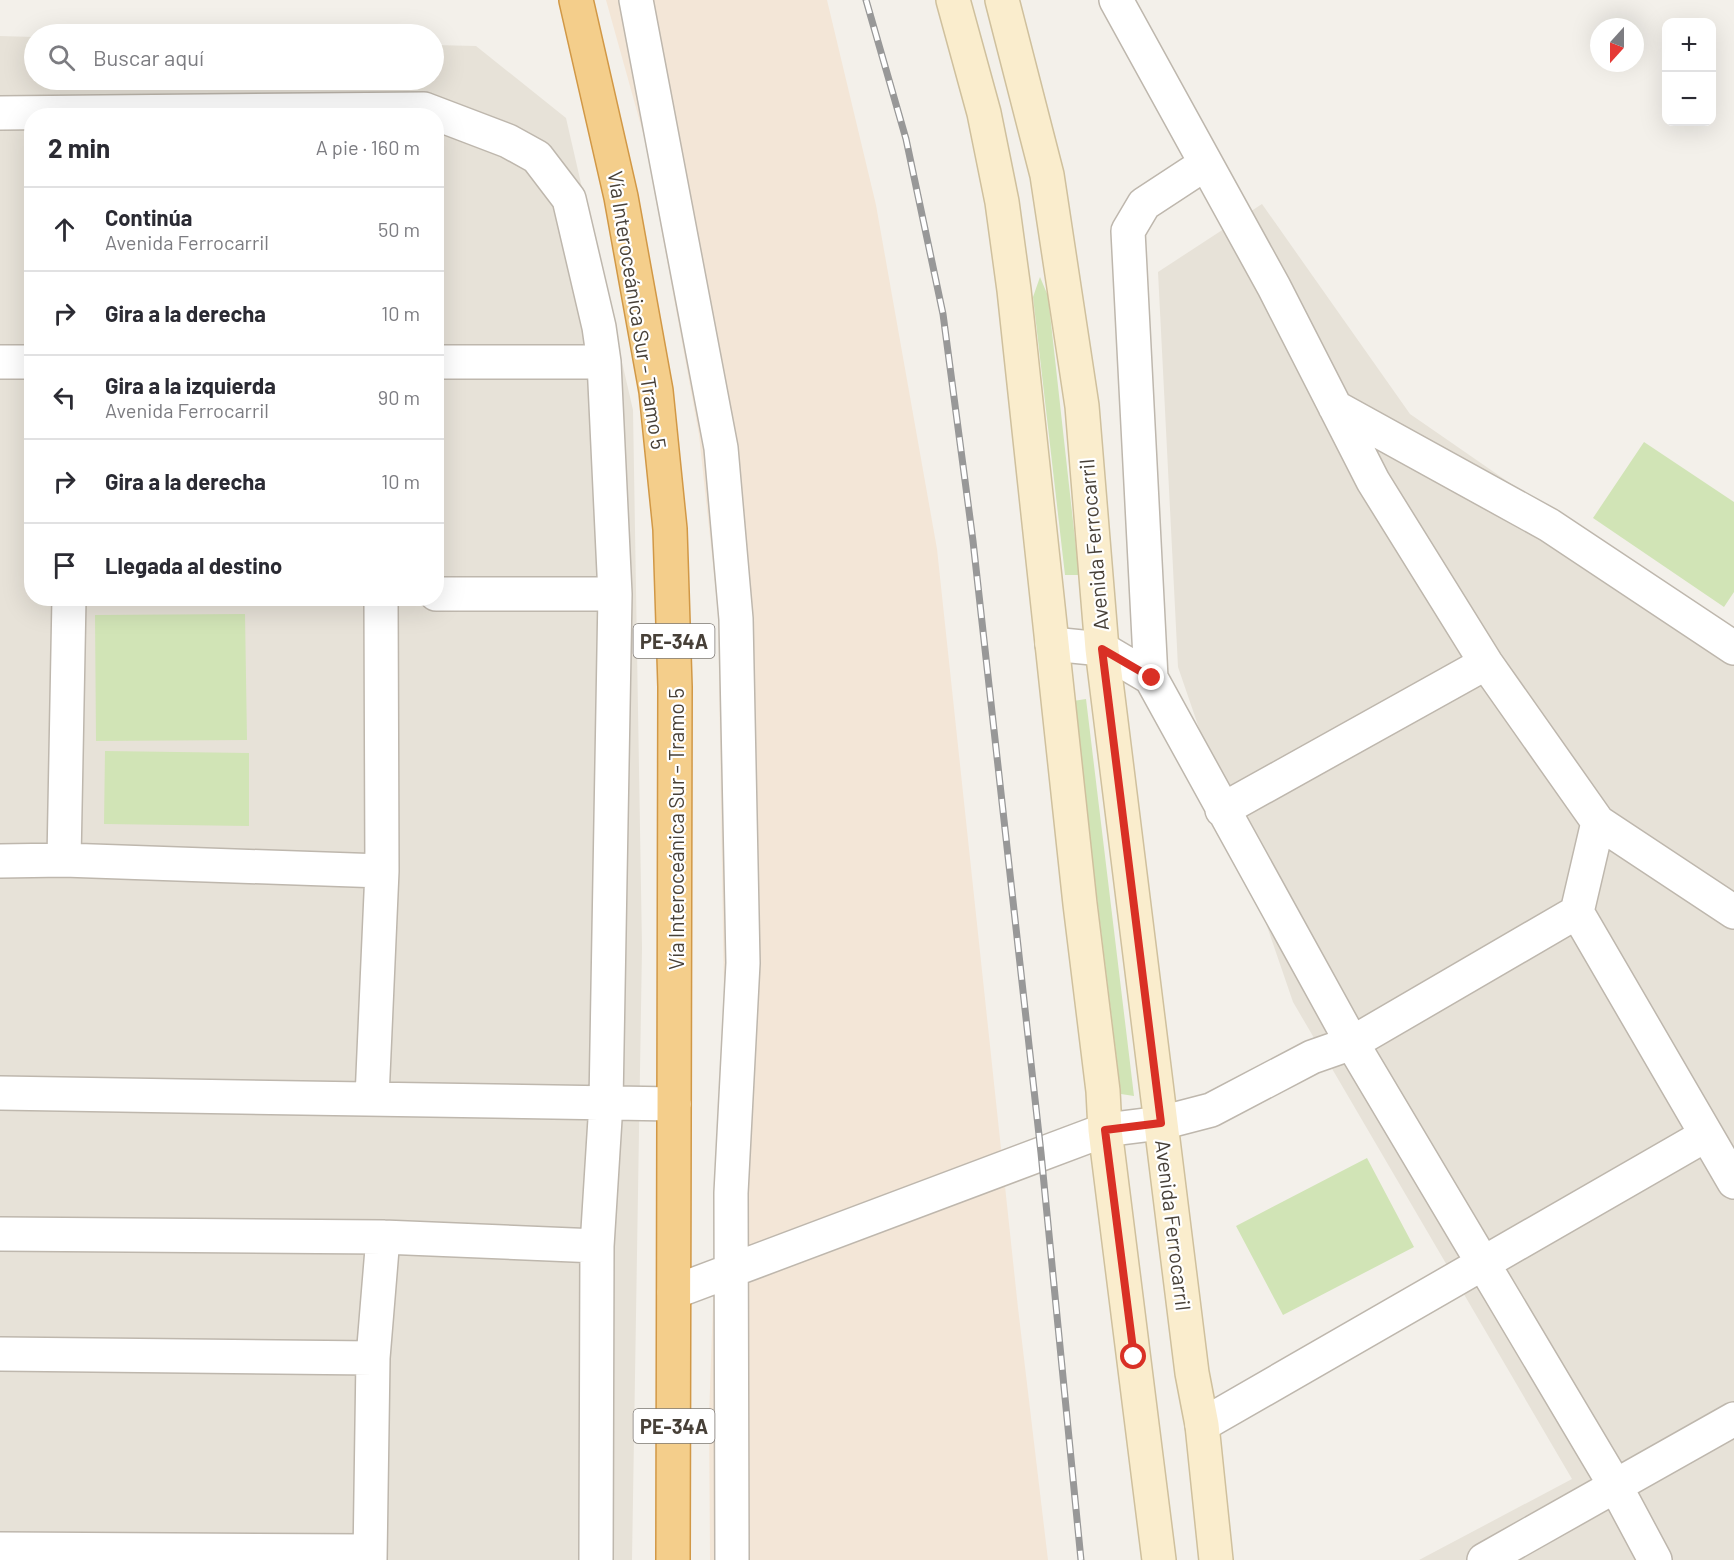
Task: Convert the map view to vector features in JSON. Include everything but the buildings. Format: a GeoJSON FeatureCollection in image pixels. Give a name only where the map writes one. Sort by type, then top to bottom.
{"type":"FeatureCollection","features":[{"type":"Feature","properties":{"kind":"highway","name":"Vía Interoceánica Sur - Tramo 5"},"geometry":{"type":"LineString","coordinates":[[576,0],[625,220],[656,392],[670,529],[675,687],[673,1560]]}},
{"type":"Feature","properties":{"kind":"main road"},"geometry":{"type":"LineString","coordinates":[[953,0],[984,113],[1002,202],[1014,290],[1103,1091],[1105,1130],[1159,1560]]}},
{"type":"Feature","properties":{"kind":"main road","name":"Avenida Ferrocarril"},"geometry":{"type":"LineString","coordinates":[[1002,0],[1047,175],[1082,406],[1102,649],[1192,1373],[1202,1425],[1216,1560]]}},
{"type":"Feature","properties":{"kind":"street"},"geometry":{"type":"LineString","coordinates":[[636,0],[721,448],[736,619],[743,963],[731,1193],[732,1560]]}},
{"type":"Feature","properties":{"kind":"street"},"geometry":{"type":"LineString","coordinates":[[1116,0],[1274,287],[1373,481],[1486,663],[1598,822],[1734,912]]}},
{"type":"Feature","properties":{"kind":"street"},"geometry":{"type":"LineString","coordinates":[[0,113],[24,113]]}},
{"type":"Feature","properties":{"kind":"street"},"geometry":{"type":"LineString","coordinates":[[444,119],[508,141],[537,158],[569,199],[599,327],[604,362],[615,594],[606,1102],[597,1246],[596,1560]]}},
{"type":"Feature","properties":{"kind":"street"},"geometry":{"type":"LineString","coordinates":[[1205,164],[1144,204],[1128,231],[1152,678],[1222,810],[1352,1043],[1616,1487],[1655,1560]]}},
{"type":"Feature","properties":{"kind":"street"},"geometry":{"type":"LineString","coordinates":[[0,362],[24,362]]}},
{"type":"Feature","properties":{"kind":"street"},"geometry":{"type":"LineString","coordinates":[[444,362],[604,362]]}},
{"type":"Feature","properties":{"kind":"street"},"geometry":{"type":"LineString","coordinates":[[1335,407],[1549,525],[1734,648]]}},
{"type":"Feature","properties":{"kind":"street"},"geometry":{"type":"LineString","coordinates":[[444,594],[615,594]]}},
{"type":"Feature","properties":{"kind":"street"},"geometry":{"type":"LineString","coordinates":[[64,860],[69,606]]}},
{"type":"Feature","properties":{"kind":"street"},"geometry":{"type":"LineString","coordinates":[[372,1098],[382,871],[381,606]]}},
{"type":"Feature","properties":{"kind":"street"},"geometry":{"type":"LineString","coordinates":[[1052,644],[1102,649],[1152,678]]}},
{"type":"Feature","properties":{"kind":"street"},"geometry":{"type":"LineString","coordinates":[[1222,810],[1486,663]]}},
{"type":"Feature","properties":{"kind":"street"},"geometry":{"type":"LineString","coordinates":[[1598,822],[1578,912],[1734,1182]]}},
{"type":"Feature","properties":{"kind":"street"},"geometry":{"type":"LineString","coordinates":[[0,861],[64,860],[382,871]]}},
{"type":"Feature","properties":{"kind":"street"},"geometry":{"type":"LineString","coordinates":[[674,1292],[1105,1130],[1161,1123],[1211,1110],[1312,1057],[1352,1043],[1578,912]]}},
{"type":"Feature","properties":{"kind":"street"},"geometry":{"type":"LineString","coordinates":[[0,1093],[674,1104]]}},
{"type":"Feature","properties":{"kind":"street"},"geometry":{"type":"LineString","coordinates":[[1202,1425],[1706,1135]]}},
{"type":"Feature","properties":{"kind":"street"},"geometry":{"type":"LineString","coordinates":[[0,1234],[383,1237],[597,1246]]}},
{"type":"Feature","properties":{"kind":"street"},"geometry":{"type":"LineString","coordinates":[[0,1549],[369,1556],[374,1359],[383,1237]]}},
{"type":"Feature","properties":{"kind":"street"},"geometry":{"type":"LineString","coordinates":[[0,1354],[374,1359]]}},
{"type":"Feature","properties":{"kind":"street"},"geometry":{"type":"LineString","coordinates":[[1484,1560],[1734,1419]]}},
{"type":"Feature","properties":{"kind":"shaded area"},"geometry":{"type":"Polygon","coordinates":[[[606,0],[827,0],[876,205],[937,549],[1018,1308],[1048,1560],[710,1560],[709,1416],[724,994],[718,611],[699,435],[645,140],[606,0]]]}},
{"type":"Feature","properties":{"kind":"shaded area"},"geometry":{"type":"Polygon","coordinates":[[[0,36],[24,37],[24,90],[444,90],[444,45],[476,46],[566,118],[633,410],[642,948],[632,1560],[0,1560],[0,36]]]}},
{"type":"Feature","properties":{"kind":"shaded area"},"geometry":{"type":"Polygon","coordinates":[[[1262,204],[1410,414],[1734,638],[1734,1560],[1419,1560],[1572,1479],[1293,1002],[1178,667],[1158,272],[1262,204]]]}},
{"type":"Feature","properties":{"kind":"green space"},"geometry":{"type":"Polygon","coordinates":[[[1040,277],[1048,296],[1079,575],[1065,575],[1033,297],[1040,277]]]}},
{"type":"Feature","properties":{"kind":"green space"},"geometry":{"type":"Polygon","coordinates":[[[1644,442],[1734,502],[1734,592],[1724,607],[1593,518],[1644,442]]]}},
{"type":"Feature","properties":{"kind":"green space"},"geometry":{"type":"Polygon","coordinates":[[[245,614],[247,740],[96,741],[95,615],[245,614]]]}},
{"type":"Feature","properties":{"kind":"green space"},"geometry":{"type":"Polygon","coordinates":[[[1086,699],[1134,1096],[1121,1094],[1073,701],[1086,699]]]}},
{"type":"Feature","properties":{"kind":"green space"},"geometry":{"type":"Polygon","coordinates":[[[105,751],[249,753],[249,826],[104,824],[105,751]]]}},
{"type":"Feature","properties":{"kind":"green space"},"geometry":{"type":"Polygon","coordinates":[[[1367,1158],[1414,1247],[1283,1315],[1236,1226],[1367,1158]]]}},
{"type":"Feature","properties":{"kind":"railway"},"geometry":{"type":"LineString","coordinates":[[866,0],[906,139],[943,314],[973,541],[1041,1153],[1081,1560]]}},
{"type":"Feature","properties":{"kind":"route"},"geometry":{"type":"LineString","coordinates":[[1134,1357],[1105,1130],[1161,1123],[1102,649],[1152,678]]}}]}
